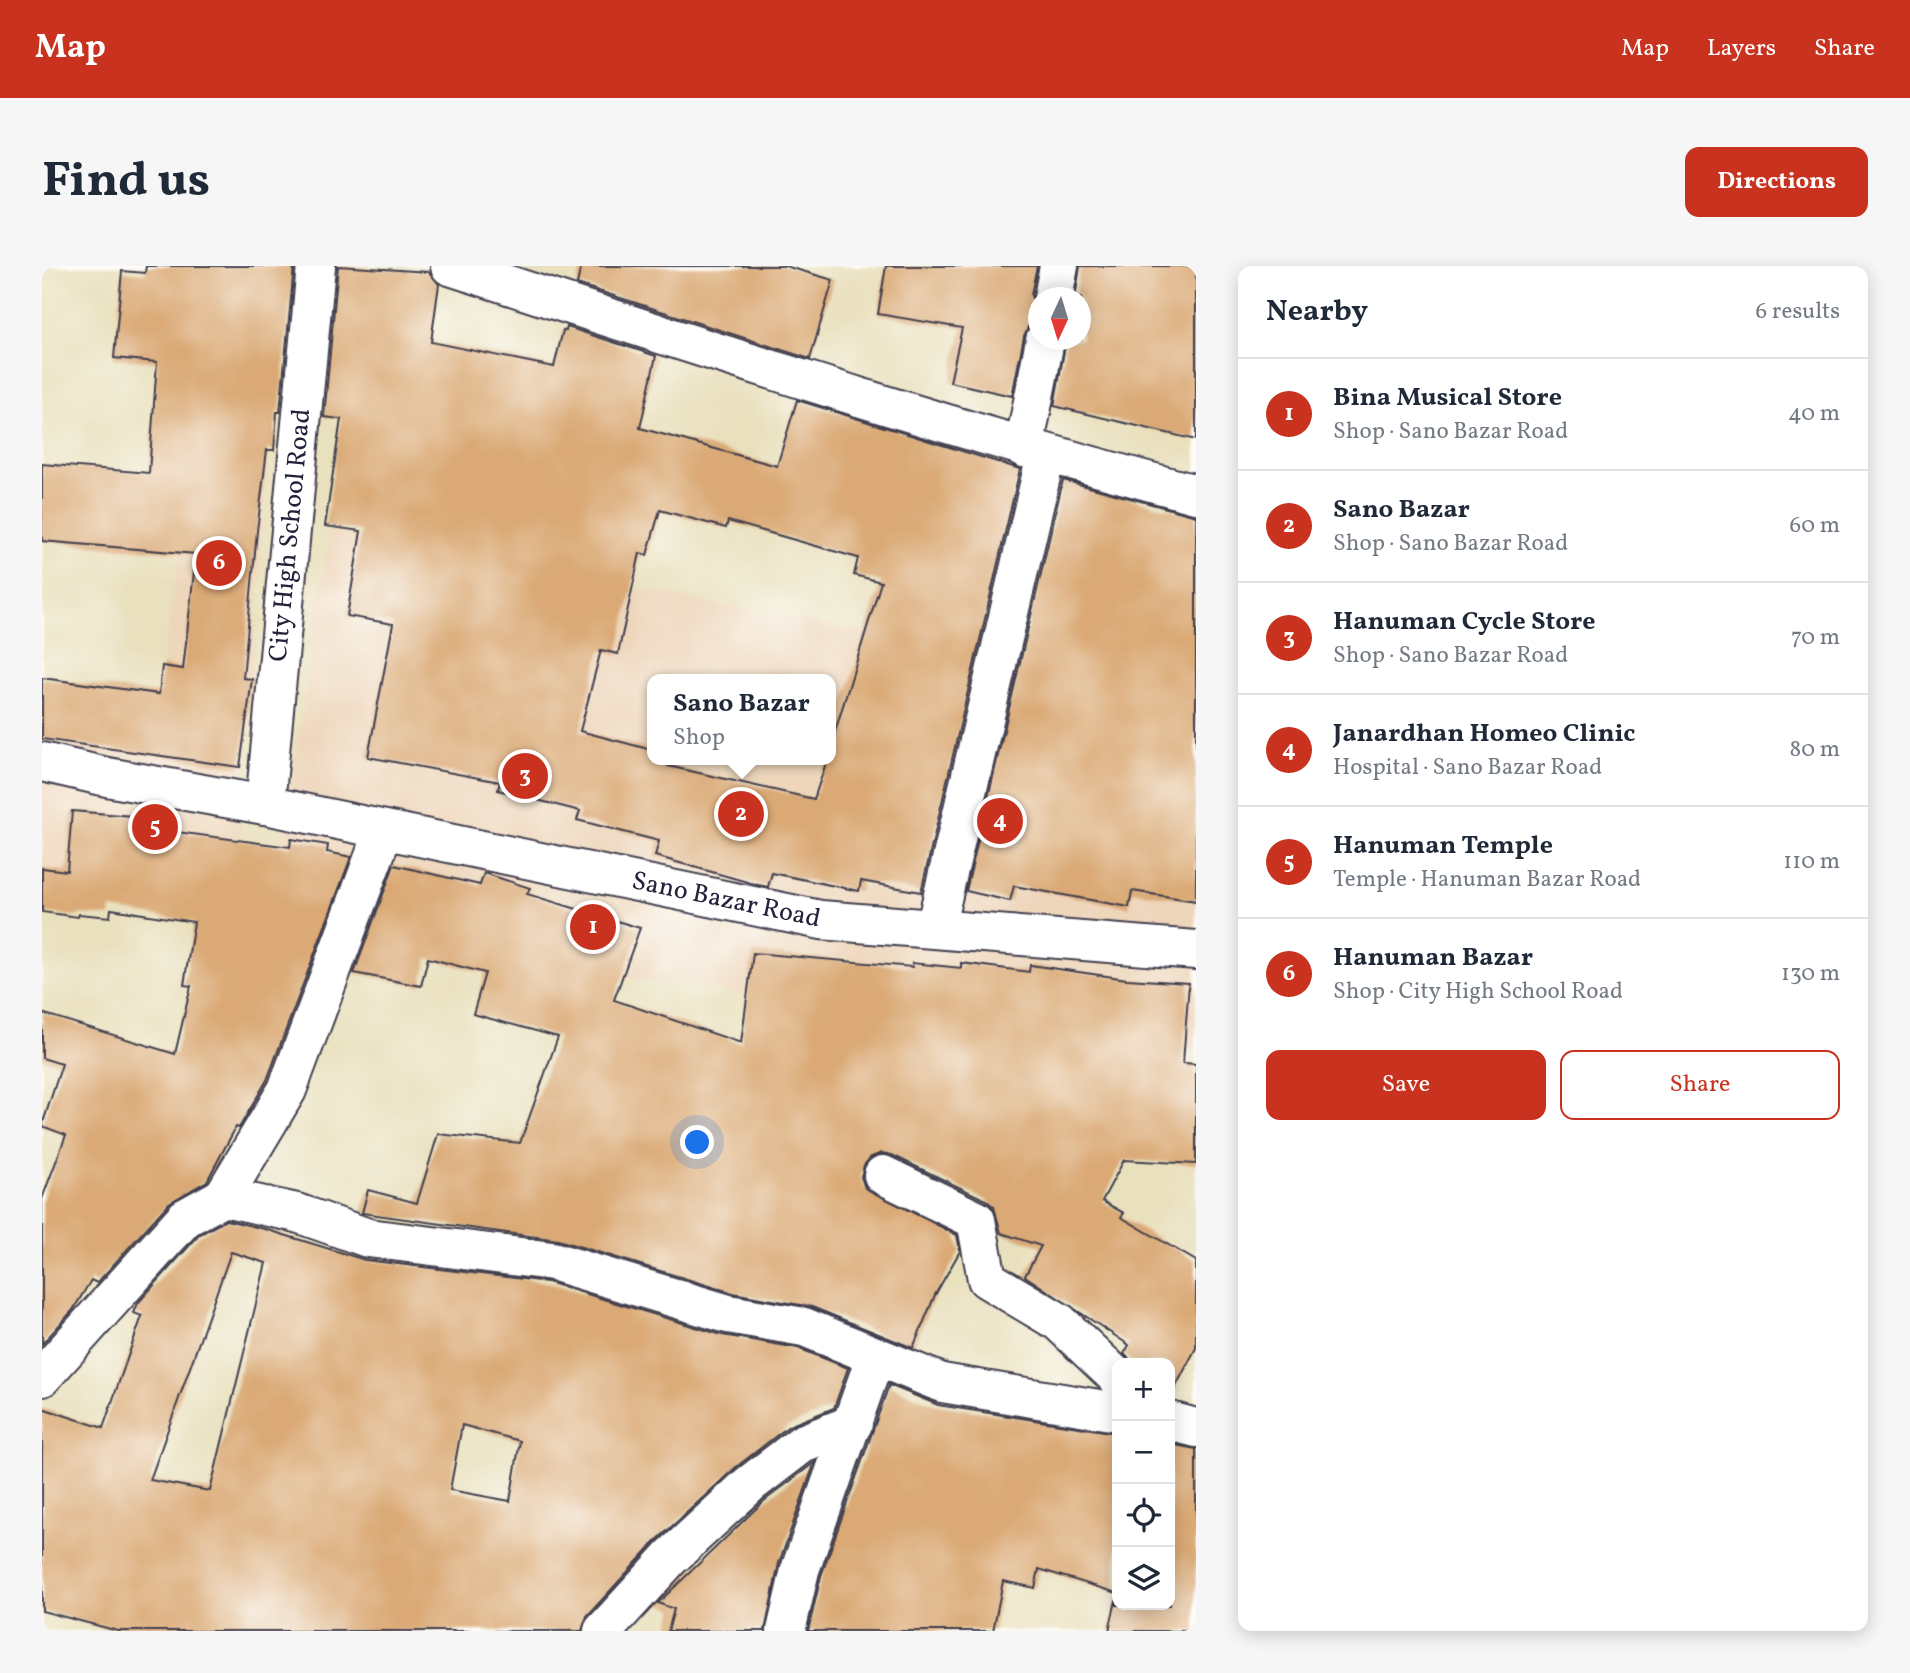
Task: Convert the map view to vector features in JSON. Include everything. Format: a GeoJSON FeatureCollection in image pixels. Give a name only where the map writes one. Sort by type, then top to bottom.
{"type":"FeatureCollection","features":[{"type":"Feature","properties":{"kind":"street","name":"City High School Road"},"geometry":{"type":"LineString","coordinates":[[265,805],[316,266]]}},
{"type":"Feature","properties":{"kind":"street"},"geometry":{"type":"LineString","coordinates":[[450,266],[838,392],[1035,451],[1196,494]]}},
{"type":"Feature","properties":{"kind":"street"},"geometry":{"type":"LineString","coordinates":[[1055,287],[1059,266]]}},
{"type":"Feature","properties":{"kind":"street"},"geometry":{"type":"LineString","coordinates":[[935,929],[1035,451],[1044,350]]}},
{"type":"Feature","properties":{"kind":"street","name":"Sano Bazar Road"},"geometry":{"type":"LineString","coordinates":[[42,762],[107,778],[265,805],[821,920],[1196,950]]}},
{"type":"Feature","properties":{"kind":"street"},"geometry":{"type":"LineString","coordinates":[[42,1377],[185,1217],[223,1197],[287,1090],[384,830]]}},
{"type":"Feature","properties":{"kind":"street"},"geometry":{"type":"LineString","coordinates":[[883,1175],[976,1220],[987,1279],[1059,1322],[1112,1372]]}},
{"type":"Feature","properties":{"kind":"street"},"geometry":{"type":"LineString","coordinates":[[223,1197],[297,1213],[369,1238],[552,1261],[728,1314],[804,1327],[874,1358],[942,1383],[1112,1411]]}},
{"type":"Feature","properties":{"kind":"street"},"geometry":{"type":"LineString","coordinates":[[786,1631],[800,1570],[874,1358]]}},
{"type":"Feature","properties":{"kind":"street"},"geometry":{"type":"LineString","coordinates":[[1175,1422],[1196,1428]]}},
{"type":"Feature","properties":{"kind":"street"},"geometry":{"type":"LineString","coordinates":[[603,1631],[671,1557],[750,1483],[802,1444],[853,1424]]}},
{"type":"Feature","properties":{"kind":"shaded area"},"geometry":{"type":"Polygon","coordinates":[[[201,423],[269,437],[234,926],[42,882],[42,689],[154,713],[201,423]]]}},
{"type":"Feature","properties":{"kind":"shaded area"},"geometry":{"type":"Polygon","coordinates":[[[330,530],[1196,696],[1196,1050],[268,933],[330,530]]]}},
{"type":"Feature","properties":{"kind":"building"},"geometry":{"type":"Polygon","coordinates":[[[146,266],[294,266],[280,412],[277,412],[274,450],[267,450],[257,531],[243,678],[252,679],[240,767],[42,739],[42,678],[159,694],[162,666],[183,669],[196,554],[42,541],[42,464],[149,473],[157,362],[114,358],[122,271],[145,273],[146,266]]]}},
{"type":"Feature","properties":{"kind":"building"},"geometry":{"type":"Polygon","coordinates":[[[338,266],[429,272],[439,284],[431,342],[554,367],[563,330],[566,331],[567,327],[656,356],[640,428],[777,466],[797,400],[1020,469],[921,892],[861,881],[859,891],[772,873],[768,887],[758,885],[655,856],[659,841],[577,820],[580,811],[498,790],[500,782],[368,757],[393,624],[347,616],[361,531],[325,526],[341,419],[324,417],[338,266]]]}},
{"type":"Feature","properties":{"kind":"building"},"geometry":{"type":"Polygon","coordinates":[[[581,266],[785,266],[833,280],[810,359],[577,284],[581,266]]]}},
{"type":"Feature","properties":{"kind":"building"},"geometry":{"type":"Polygon","coordinates":[[[886,266],[1037,266],[1033,287],[1028,287],[1028,327],[1012,396],[950,382],[962,328],[878,314],[886,266]]]}},
{"type":"Feature","properties":{"kind":"building"},"geometry":{"type":"Polygon","coordinates":[[[1080,266],[1196,266],[1196,440],[1054,406],[1064,350],[1091,350],[1091,287],[1077,287],[1080,266]]]}},
{"type":"Feature","properties":{"kind":"building"},"geometry":{"type":"Polygon","coordinates":[[[1063,480],[1196,516],[1196,901],[1132,891],[1129,907],[1014,886],[1010,901],[966,891],[1063,480]]]}},
{"type":"Feature","properties":{"kind":"building"},"geometry":{"type":"Polygon","coordinates":[[[72,811],[132,816],[131,826],[290,847],[291,839],[328,845],[327,852],[351,857],[267,1080],[239,1128],[236,1127],[207,1181],[169,1203],[97,1283],[91,1280],[73,1310],[42,1344],[42,1199],[66,1135],[42,1126],[62,1064],[42,1058],[42,1013],[175,1054],[191,986],[184,985],[194,922],[111,909],[110,917],[79,914],[78,917],[42,912],[42,868],[67,871],[72,811]]]}},
{"type":"Feature","properties":{"kind":"building"},"geometry":{"type":"Polygon","coordinates":[[[394,865],[480,885],[484,873],[530,888],[527,894],[640,928],[614,1000],[741,1043],[753,953],[912,967],[912,963],[961,968],[961,963],[1029,972],[1030,965],[1127,979],[1189,983],[1183,1063],[1196,1064],[1196,1164],[1124,1160],[1102,1201],[1124,1213],[1121,1217],[1196,1261],[1196,1348],[1175,1388],[1175,1358],[1128,1358],[1124,1354],[1129,1345],[1025,1276],[1041,1246],[1001,1233],[994,1207],[986,1200],[892,1155],[882,1153],[871,1157],[864,1165],[861,1177],[865,1188],[957,1235],[960,1251],[935,1295],[913,1348],[812,1307],[733,1293],[558,1240],[362,1213],[368,1190],[417,1203],[438,1134],[520,1143],[558,1037],[473,1014],[485,973],[428,958],[421,986],[354,973],[394,865]]]}},
{"type":"Feature","properties":{"kind":"building"},"geometry":{"type":"Polygon","coordinates":[[[226,1220],[265,1229],[365,1260],[547,1282],[722,1335],[798,1348],[848,1368],[834,1408],[789,1426],[735,1468],[655,1542],[587,1616],[582,1631],[118,1631],[42,1611],[42,1408],[103,1428],[142,1316],[134,1313],[138,1303],[199,1235],[226,1220]],[[231,1252],[150,1480],[210,1491],[266,1263],[231,1252]],[[462,1425],[450,1490],[510,1501],[520,1441],[462,1425]]]}},
{"type":"Feature","properties":{"kind":"building"},"geometry":{"type":"Polygon","coordinates":[[[889,1385],[938,1405],[1112,1432],[1112,1591],[1039,1569],[1035,1588],[1003,1581],[993,1631],[808,1631],[821,1576],[889,1385]]]}},
{"type":"Feature","properties":{"kind":"building"},"geometry":{"type":"Polygon","coordinates":[[[1175,1445],[1196,1449],[1196,1631],[1109,1631],[1114,1610],[1175,1610],[1175,1445]]]}},
{"type":"Feature","properties":{"kind":"building"},"geometry":{"type":"Polygon","coordinates":[[[815,1462],[779,1563],[765,1631],[668,1631],[674,1609],[658,1603],[764,1501],[815,1462]]]}},
{"type":"Feature","properties":{"kind":"place","name":"Hanuman Bazar"},"geometry":{"type":"Point","coordinates":[219,563]}},
{"type":"Feature","properties":{"kind":"place","name":"Hanuman Cycle Store"},"geometry":{"type":"Point","coordinates":[525,776]}},
{"type":"Feature","properties":{"kind":"place","name":"Sano Bazar"},"geometry":{"type":"Point","coordinates":[741,814]}},
{"type":"Feature","properties":{"kind":"place","name":"Janardhan Homeo Clinic"},"geometry":{"type":"Point","coordinates":[1000,821]}},
{"type":"Feature","properties":{"kind":"place","name":"Hanuman Temple"},"geometry":{"type":"Point","coordinates":[155,827]}},
{"type":"Feature","properties":{"kind":"place","name":"Bina Musical Store"},"geometry":{"type":"Point","coordinates":[593,927]}}]}
